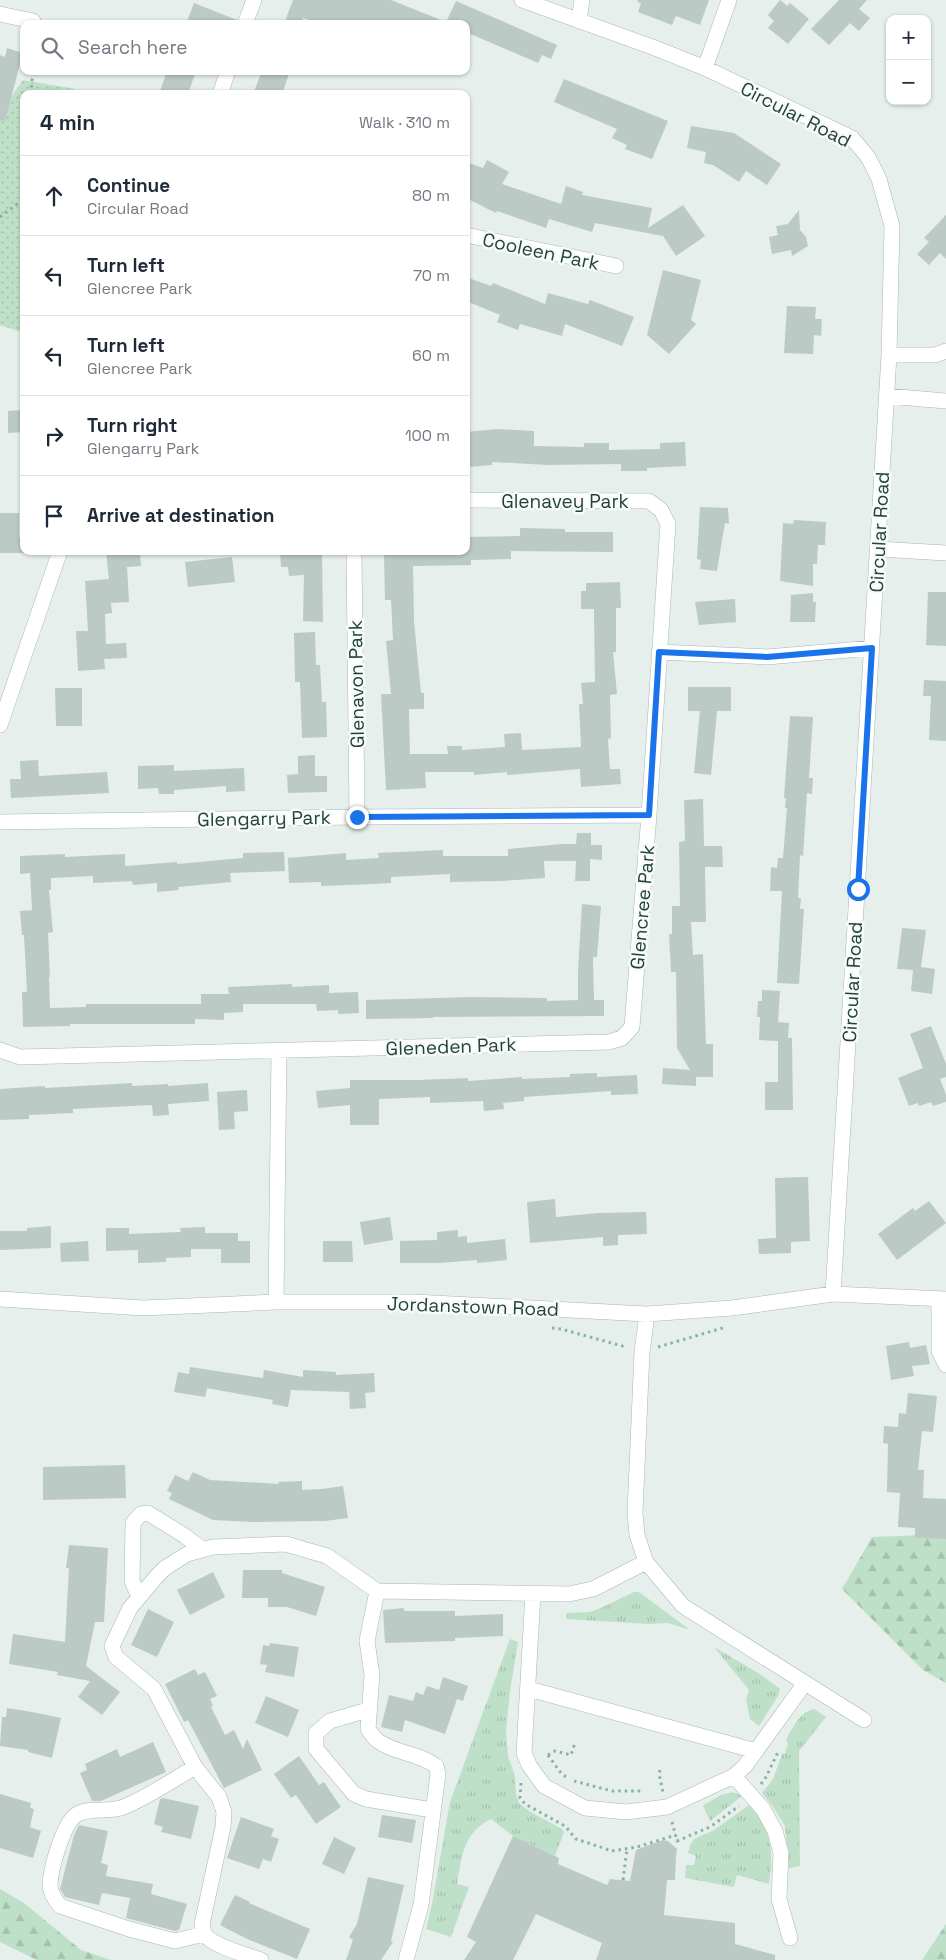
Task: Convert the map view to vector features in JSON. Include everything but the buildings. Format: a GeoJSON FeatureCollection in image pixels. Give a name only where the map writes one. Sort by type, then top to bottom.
{"type":"FeatureCollection","features":[{"type":"Feature","properties":{"kind":"street"},"geometry":{"type":"LineString","coordinates":[[246,20],[254,0]]}},
{"type":"Feature","properties":{"kind":"street","name":"Circular Road"},"geometry":{"type":"LineString","coordinates":[[522,0],[705,68],[852,138],[868,157],[879,180],[892,226],[890,355],[833,1294]]}},
{"type":"Feature","properties":{"kind":"street"},"geometry":{"type":"LineString","coordinates":[[579,21],[582,0]]}},
{"type":"Feature","properties":{"kind":"street"},"geometry":{"type":"LineString","coordinates":[[705,68],[728,0]]}},
{"type":"Feature","properties":{"kind":"street"},"geometry":{"type":"LineString","coordinates":[[0,14],[28,20]]}},
{"type":"Feature","properties":{"kind":"street"},"geometry":{"type":"LineString","coordinates":[[221,90],[227,75]]}},
{"type":"Feature","properties":{"kind":"street","name":"Cooleen Park"},"geometry":{"type":"LineString","coordinates":[[470,236],[616,266]]}},
{"type":"Feature","properties":{"kind":"street"},"geometry":{"type":"LineString","coordinates":[[890,355],[935,355],[946,351]]}},
{"type":"Feature","properties":{"kind":"street"},"geometry":{"type":"LineString","coordinates":[[887,396],[946,401]]}},
{"type":"Feature","properties":{"kind":"street","name":"Glenavey Park"},"geometry":{"type":"LineString","coordinates":[[470,500],[649,501],[662,510]]}},
{"type":"Feature","properties":{"kind":"street","name":"Glencree Park"},"geometry":{"type":"LineString","coordinates":[[622,1038],[632,1027],[649,815],[668,524],[662,510]]}},
{"type":"Feature","properties":{"kind":"street"},"geometry":{"type":"LineString","coordinates":[[878,548],[946,553]]}},
{"type":"Feature","properties":{"kind":"street"},"geometry":{"type":"LineString","coordinates":[[0,725],[59,555]]}},
{"type":"Feature","properties":{"kind":"street","name":"Glenavon Park"},"geometry":{"type":"LineString","coordinates":[[354,555],[357,817]]}},
{"type":"Feature","properties":{"kind":"street"},"geometry":{"type":"LineString","coordinates":[[659,652],[767,657],[872,648]]}},
{"type":"Feature","properties":{"kind":"street","name":"Glengarry Park"},"geometry":{"type":"LineString","coordinates":[[0,822],[649,815]]}},
{"type":"Feature","properties":{"kind":"street","name":"Gleneden Park"},"geometry":{"type":"LineString","coordinates":[[0,1050],[20,1057],[609,1042],[622,1038]]}},
{"type":"Feature","properties":{"kind":"street"},"geometry":{"type":"LineString","coordinates":[[276,1302],[279,1051]]}},
{"type":"Feature","properties":{"kind":"street","name":"Jordanstown Road"},"geometry":{"type":"LineString","coordinates":[[0,1299],[143,1308],[276,1302],[414,1302],[647,1314],[732,1308],[833,1294],[943,1299]]}},
{"type":"Feature","properties":{"kind":"street"},"geometry":{"type":"LineString","coordinates":[[943,1299],[939,1351],[946,1365]]}},
{"type":"Feature","properties":{"kind":"street"},"geometry":{"type":"LineString","coordinates":[[647,1314],[642,1352],[634,1513],[637,1536],[646,1562],[683,1606],[864,1720]]}},
{"type":"Feature","properties":{"kind":"street"},"geometry":{"type":"LineString","coordinates":[[139,1596],[132,1580],[133,1523],[141,1514],[148,1512],[202,1549]]}},
{"type":"Feature","properties":{"kind":"street"},"geometry":{"type":"LineString","coordinates":[[261,1960],[219,1944],[204,1934],[202,1924],[223,1827],[224,1812],[219,1797],[195,1767],[154,1689],[116,1657],[112,1646],[130,1608],[165,1568],[187,1554],[202,1549],[232,1545],[286,1544],[327,1556],[377,1591],[569,1594],[594,1589],[646,1562]]}},
{"type":"Feature","properties":{"kind":"street"},"geometry":{"type":"LineString","coordinates":[[377,1591],[368,1641],[372,1675],[368,1729],[378,1741],[394,1749],[427,1759],[436,1766],[438,1774],[420,1905],[406,1960]]}},
{"type":"Feature","properties":{"kind":"street"},"geometry":{"type":"LineString","coordinates":[[533,1593],[524,1771],[544,1786],[585,1808],[626,1812],[667,1808],[734,1776],[745,1766],[805,1683]]}},
{"type":"Feature","properties":{"kind":"street"},"geometry":{"type":"LineString","coordinates":[[529,1689],[756,1751]]}},
{"type":"Feature","properties":{"kind":"street"},"geometry":{"type":"LineString","coordinates":[[368,1710],[330,1721],[316,1733],[316,1749],[354,1794],[366,1799],[406,1804],[432,1810]]}},
{"type":"Feature","properties":{"kind":"street"},"geometry":{"type":"LineString","coordinates":[[195,1767],[143,1798],[120,1808],[104,1812],[82,1812],[74,1816],[66,1828],[54,1861],[50,1885],[54,1899],[60,1906],[129,1929],[175,1941],[204,1934]]}},
{"type":"Feature","properties":{"kind":"street"},"geometry":{"type":"LineString","coordinates":[[734,1776],[763,1809],[775,1831],[780,1853],[779,1899],[790,1938]]}},
{"type":"Feature","properties":{"kind":"path"},"geometry":{"type":"LineString","coordinates":[[31,90],[34,75]]}},
{"type":"Feature","properties":{"kind":"path"},"geometry":{"type":"LineString","coordinates":[[0,217],[20,202]]}},
{"type":"Feature","properties":{"kind":"path"},"geometry":{"type":"LineString","coordinates":[[575,1743],[571,1755],[555,1751],[524,1771],[520,1798],[525,1804],[565,1826],[576,1838],[612,1852],[676,1835]]}},
{"type":"Feature","properties":{"kind":"path"},"geometry":{"type":"LineString","coordinates":[[548,1755],[561,1773],[572,1780],[612,1791],[647,1790]]}},
{"type":"Feature","properties":{"kind":"path"},"geometry":{"type":"LineString","coordinates":[[655,1790],[669,1787]]}},
{"type":"Feature","properties":{"kind":"path"},"geometry":{"type":"LineString","coordinates":[[623,1880],[627,1849]]}},
{"type":"Feature","properties":{"kind":"green space"},"geometry":{"type":"Polygon","coordinates":[[[23,80],[75,89],[20,90],[20,332],[0,325],[0,113],[23,80]]]}},
{"type":"Feature","properties":{"kind":"green space"},"geometry":{"type":"Polygon","coordinates":[[[946,1534],[946,1683],[923,1670],[842,1589],[872,1537],[946,1534]]]}},
{"type":"Feature","properties":{"kind":"green space"},"geometry":{"type":"Polygon","coordinates":[[[634,1592],[639,1592],[690,1630],[668,1623],[649,1624],[566,1619],[566,1613],[590,1612],[634,1592]]]}},
{"type":"Feature","properties":{"kind":"green space"},"geometry":{"type":"Polygon","coordinates":[[[510,1639],[518,1642],[506,1732],[508,1756],[515,1776],[516,1794],[519,1803],[529,1811],[562,1829],[564,1832],[555,1856],[513,1836],[491,1819],[475,1831],[465,1846],[460,1864],[457,1884],[469,1887],[451,1937],[426,1929],[450,1802],[510,1639]]]}},
{"type":"Feature","properties":{"kind":"green space"},"geometry":{"type":"Polygon","coordinates":[[[714,1647],[760,1674],[780,1689],[778,1696],[759,1726],[750,1719],[746,1700],[749,1690],[714,1647]]]}},
{"type":"Feature","properties":{"kind":"green space"},"geometry":{"type":"Polygon","coordinates":[[[814,1709],[826,1717],[799,1751],[800,1866],[789,1868],[785,1826],[762,1793],[773,1779],[782,1754],[785,1753],[788,1744],[786,1739],[794,1725],[804,1713],[814,1709]]]}},
{"type":"Feature","properties":{"kind":"green space"},"geometry":{"type":"Polygon","coordinates":[[[733,1792],[742,1796],[710,1821],[703,1806],[721,1795],[733,1792]]]}},
{"type":"Feature","properties":{"kind":"green space"},"geometry":{"type":"Polygon","coordinates":[[[749,1805],[763,1823],[770,1842],[769,1884],[737,1875],[734,1887],[685,1878],[686,1865],[694,1865],[696,1856],[688,1853],[694,1839],[714,1830],[749,1805]]]}},
{"type":"Feature","properties":{"kind":"green space"},"geometry":{"type":"Polygon","coordinates":[[[0,1889],[24,1903],[81,1950],[111,1960],[37,1960],[0,1942],[0,1889]]]}},
{"type":"Feature","properties":{"kind":"green space"},"geometry":{"type":"Polygon","coordinates":[[[946,1924],[946,1960],[922,1960],[946,1924]]]}},
{"type":"Feature","properties":{"kind":"route"},"geometry":{"type":"LineString","coordinates":[[357,817],[649,815],[659,652],[767,657],[872,648],[858,889]]}}]}
